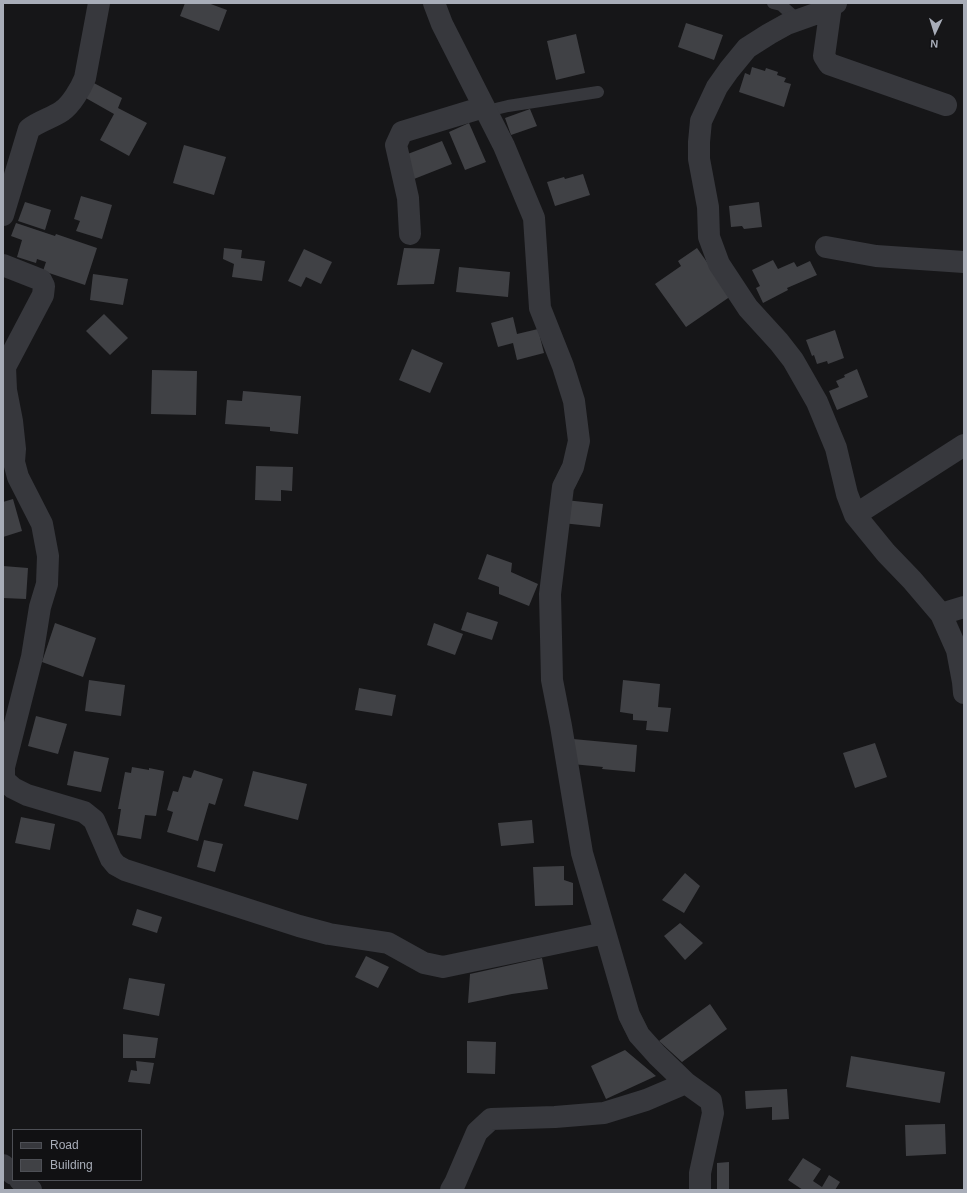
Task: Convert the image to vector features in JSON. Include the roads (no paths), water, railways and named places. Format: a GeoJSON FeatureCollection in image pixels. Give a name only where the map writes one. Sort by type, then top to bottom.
{"type":"FeatureCollection","features":[{"type":"Feature","properties":{"kind":"street"},"geometry":{"type":"LineString","coordinates":[[3,215],[29,129],[67,107],[83,84],[99,3]]}},
{"type":"Feature","properties":{"kind":"street"},"geometry":{"type":"LineString","coordinates":[[434,3],[442,24],[504,146],[534,218],[540,308],[563,366],[574,401],[579,441],[573,467],[563,487],[550,594],[552,680],[582,853],[629,1015],[639,1035],[657,1055],[686,1083],[711,1101],[713,1113],[700,1173],[700,1190]]}},
{"type":"Feature","properties":{"kind":"street"},"geometry":{"type":"LineString","coordinates":[[834,5],[787,24],[747,48],[728,70],[717,87],[701,121],[699,142],[699,159],[708,207],[710,237],[719,264],[748,308],[793,360],[817,402],[836,448],[847,494],[855,516],[941,614],[958,650],[964,693]]}},
{"type":"Feature","properties":{"kind":"street"},"geometry":{"type":"LineString","coordinates":[[834,5],[824,56],[829,64],[946,105]]}},
{"type":"Feature","properties":{"kind":"street"},"geometry":{"type":"LineString","coordinates":[[410,234],[408,198],[396,145],[402,132],[486,109]]}},
{"type":"Feature","properties":{"kind":"street"},"geometry":{"type":"LineString","coordinates":[[826,247],[876,256],[964,262]]}},
{"type":"Feature","properties":{"kind":"street"},"geometry":{"type":"LineString","coordinates":[[3,265],[41,280],[44,286],[43,295],[5,367],[6,390],[12,421],[15,449],[14,462],[18,477],[42,524],[48,556],[47,584],[40,607],[32,657],[4,767],[4,780],[13,788],[28,795],[84,812],[94,820],[111,859],[116,865],[125,870],[299,926],[329,934],[388,943],[424,963],[442,967],[605,933]]}},
{"type":"Feature","properties":{"kind":"street"},"geometry":{"type":"LineString","coordinates":[[855,516],[964,445]]}},
{"type":"Feature","properties":{"kind":"street"},"geometry":{"type":"LineString","coordinates":[[941,614],[964,607]]}},
{"type":"Feature","properties":{"kind":"street"},"geometry":{"type":"LineString","coordinates":[[451,1190],[477,1132],[491,1119],[555,1117],[604,1113],[646,1100],[686,1083]]}},
{"type":"Feature","properties":{"kind":"street"},"geometry":{"type":"LineString","coordinates":[[3,1165],[12,1173]]}},
{"type":"Feature","properties":{"kind":"street"},"geometry":{"type":"LineString","coordinates":[[21,1181],[32,1190]]}},
{"type":"Feature","properties":{"kind":"lane"},"geometry":{"type":"LineString","coordinates":[[773,3],[781,5],[798,20]]}},
{"type":"Feature","properties":{"kind":"lane"},"geometry":{"type":"LineString","coordinates":[[486,109],[598,92]]}}]}
